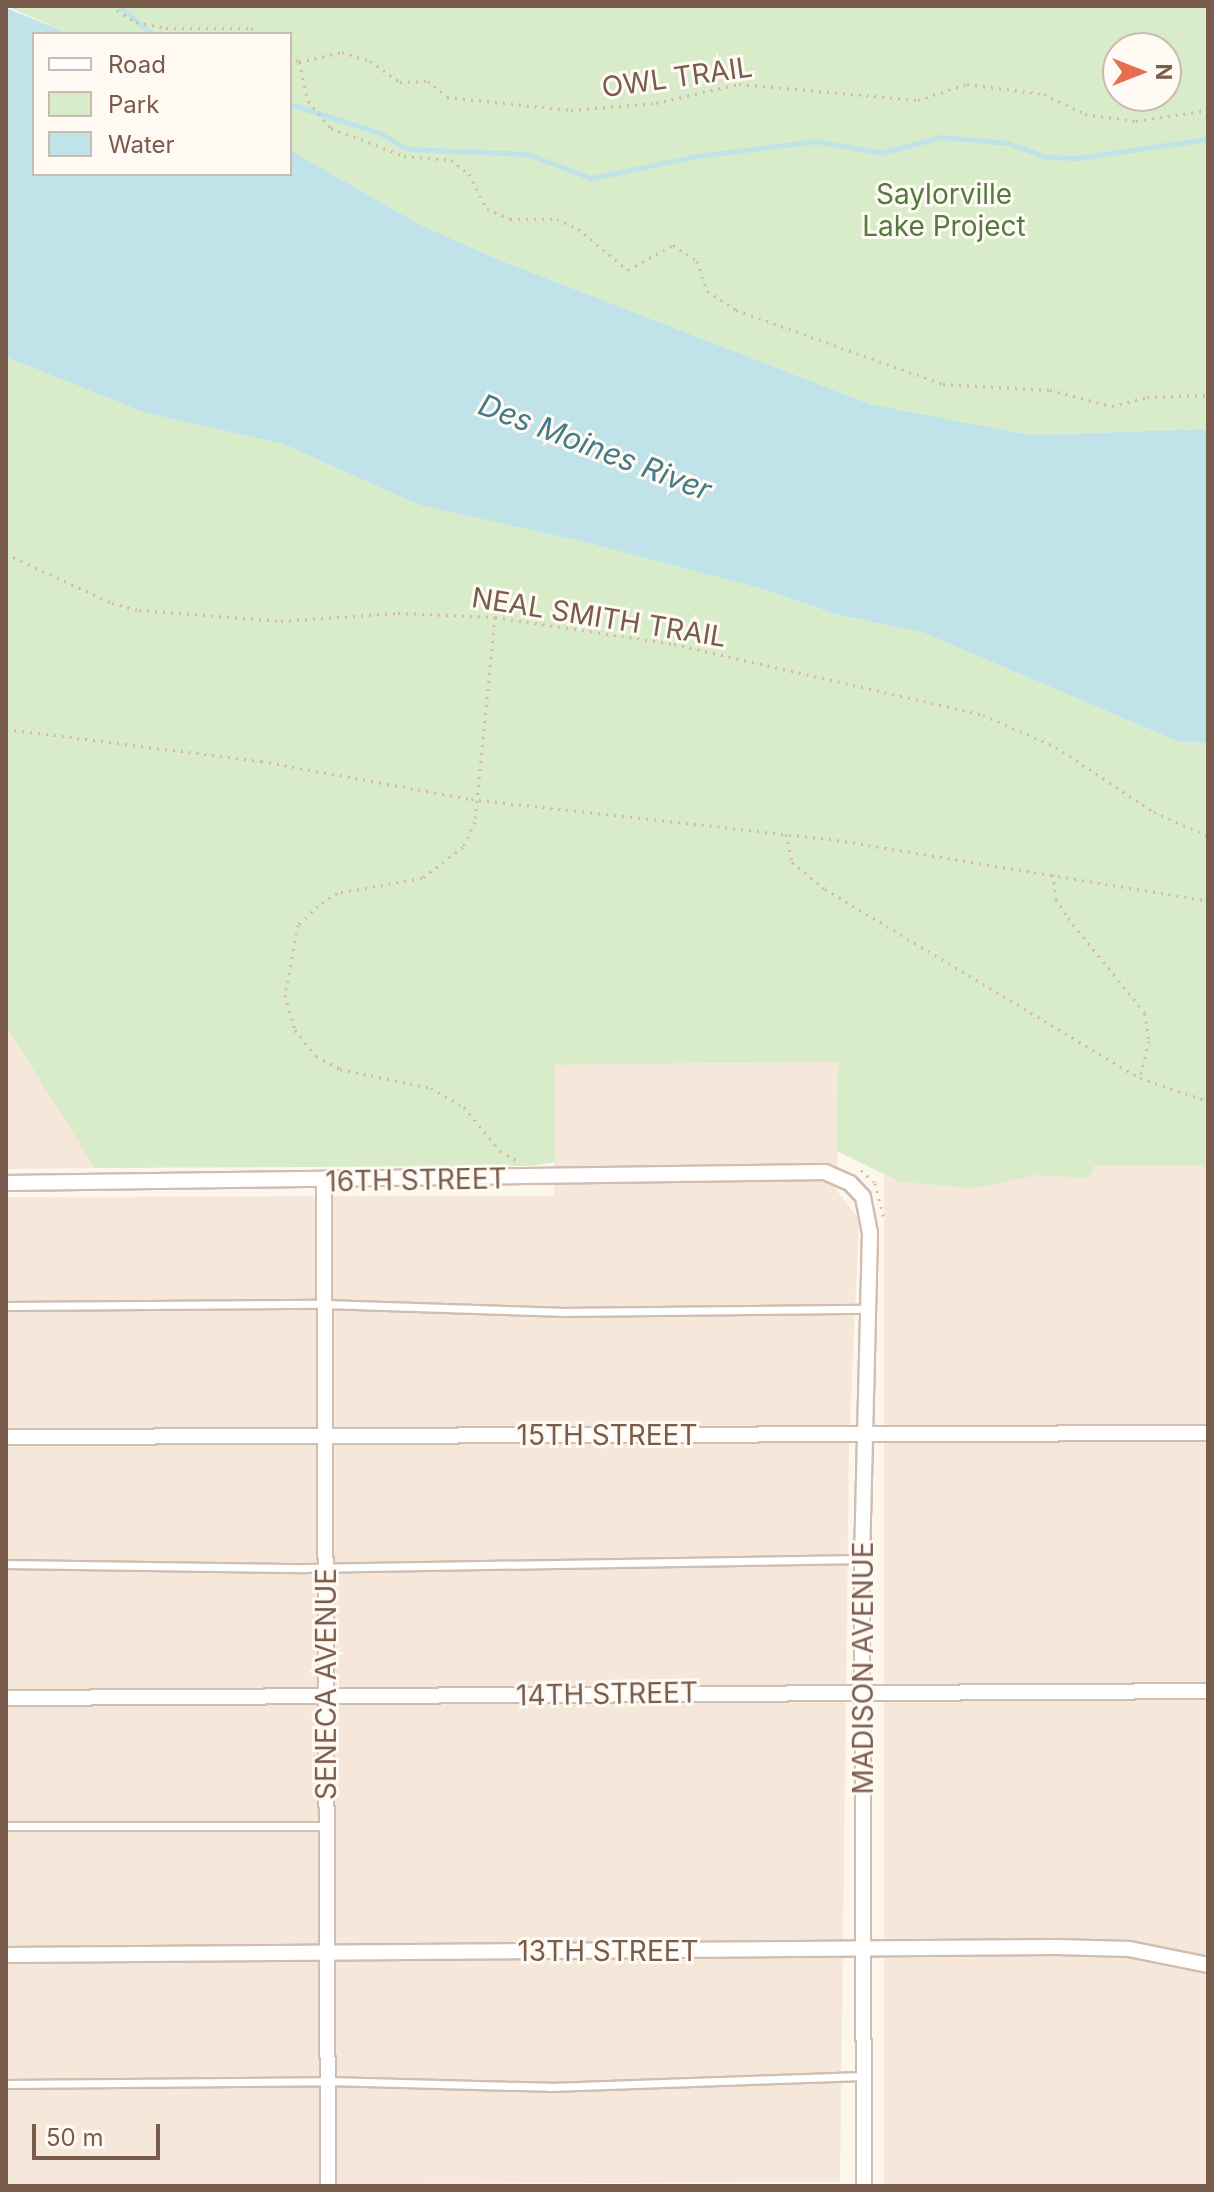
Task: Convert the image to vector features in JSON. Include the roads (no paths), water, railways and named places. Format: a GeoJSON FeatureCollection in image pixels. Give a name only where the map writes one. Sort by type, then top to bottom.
{"type":"FeatureCollection","features":[{"type":"Feature","properties":{"kind":"street","name":"16TH STREET"},"geometry":{"type":"LineString","coordinates":[[6,1183],[825,1172]]}},
{"type":"Feature","properties":{"kind":"street","name":"MADISON AVENUE"},"geometry":{"type":"LineString","coordinates":[[825,1172],[850,1183],[870,1215],[862,1559],[864,2186]]}},
{"type":"Feature","properties":{"kind":"street","name":"SENECA AVENUE"},"geometry":{"type":"LineString","coordinates":[[324,1181],[328,2186]]}},
{"type":"Feature","properties":{"kind":"street","name":"15TH STREET"},"geometry":{"type":"LineString","coordinates":[[6,1437],[1208,1433]]}},
{"type":"Feature","properties":{"kind":"street","name":"14TH STREET"},"geometry":{"type":"LineString","coordinates":[[6,1698],[1208,1691]]}},
{"type":"Feature","properties":{"kind":"street","name":"13TH STREET"},"geometry":{"type":"LineString","coordinates":[[6,1955],[1129,1949],[1208,1965]]}},
{"type":"Feature","properties":{"kind":"lane"},"geometry":{"type":"LineString","coordinates":[[6,1306],[324,1304],[335,1308],[560,1312],[869,1309]]}},
{"type":"Feature","properties":{"kind":"lane"},"geometry":{"type":"LineString","coordinates":[[6,1564],[325,1567],[862,1559]]}},
{"type":"Feature","properties":{"kind":"lane"},"geometry":{"type":"LineString","coordinates":[[6,1826],[326,1826]]}},
{"type":"Feature","properties":{"kind":"lane"},"geometry":{"type":"LineString","coordinates":[[6,2084],[327,2081],[550,2087],[864,2076]]}},
{"type":"Feature","properties":{"kind":"water","name":"Des Moines River"},"geometry":{"type":"Polygon","coordinates":[[[6,8],[65,32],[32,32],[32,176],[292,176],[292,151],[419,224],[497,259],[870,404],[1031,435],[1208,429],[1208,743],[1179,742],[924,633],[835,614],[763,589],[580,541],[419,505],[283,444],[146,413],[6,357],[6,8]]]}},
{"type":"Feature","properties":{"kind":"waterway"},"geometry":{"type":"LineString","coordinates":[[119,6],[150,32]]}},
{"type":"Feature","properties":{"kind":"waterway"},"geometry":{"type":"LineString","coordinates":[[292,105],[380,133],[408,149],[527,154],[591,178],[697,156],[817,141],[881,153],[940,137],[1008,143],[1046,157],[1077,158],[1208,139]]}},
{"type":"Feature","properties":{"kind":"park label","name":"Saylorville Lake Project"},"geometry":{"type":"Point","coordinates":[944,210]}}]}
